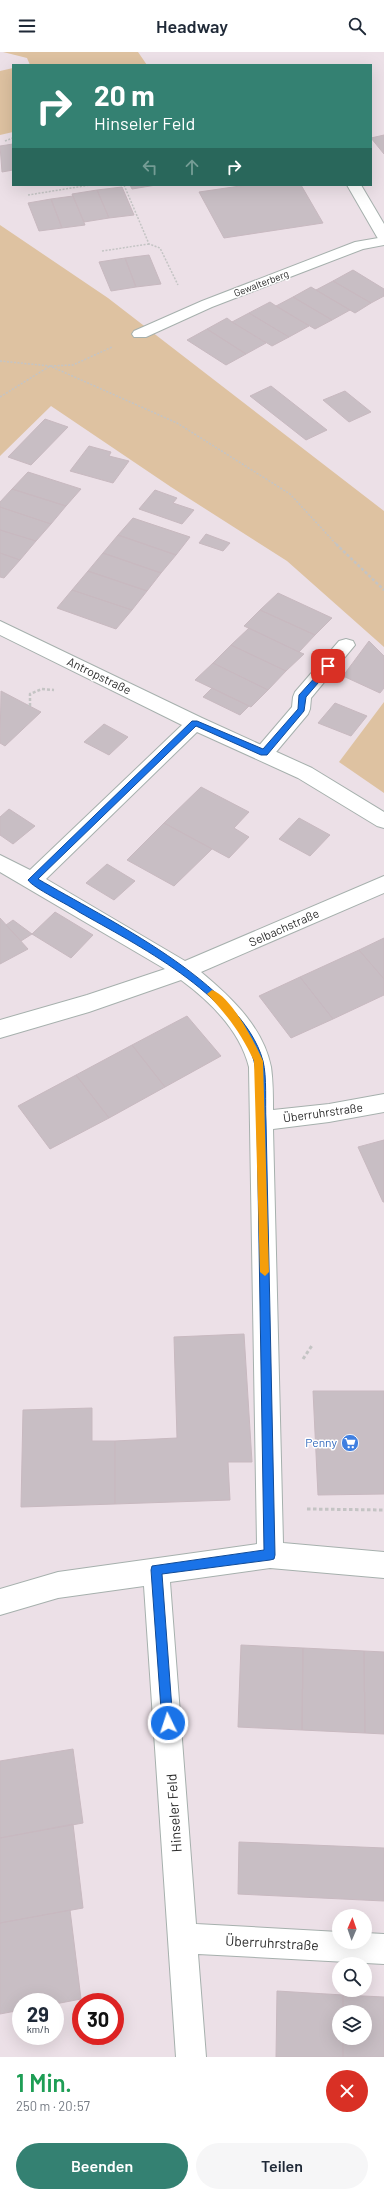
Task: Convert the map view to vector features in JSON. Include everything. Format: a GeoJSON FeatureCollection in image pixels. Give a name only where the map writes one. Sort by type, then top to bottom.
{"type":"FeatureCollection","features":[{"type":"Feature","properties":{"kind":"street"},"geometry":{"type":"LineString","coordinates":[[355,186],[384,237]]}},
{"type":"Feature","properties":{"kind":"street","name":"Gewalterberg"},"geometry":{"type":"LineString","coordinates":[[140,334],[207,304],[360,245],[384,241]]}},
{"type":"Feature","properties":{"kind":"street","name":"Antropstraße"},"geometry":{"type":"LineString","coordinates":[[1,629],[195,723],[306,773],[384,821]]}},
{"type":"Feature","properties":{"kind":"street"},"geometry":{"type":"LineString","coordinates":[[264,753],[301,709],[302,697],[346,645]]}},
{"type":"Feature","properties":{"kind":"street"},"geometry":{"type":"LineString","coordinates":[[32,880],[195,723]]}},
{"type":"Feature","properties":{"kind":"street"},"geometry":{"type":"LineString","coordinates":[[0,863],[32,880],[158,954],[206,988],[234,1016],[248,1037],[258,1061],[262,1121],[270,1555]]}},
{"type":"Feature","properties":{"kind":"street","name":"Selbachstraße"},"geometry":{"type":"LineString","coordinates":[[0,1029],[89,1003],[183,971],[384,884]]}},
{"type":"Feature","properties":{"kind":"street","name":"Überruhrstraße"},"geometry":{"type":"LineString","coordinates":[[262,1121],[329,1113],[384,1103]]}},
{"type":"Feature","properties":{"kind":"street"},"geometry":{"type":"LineString","coordinates":[[0,1602],[58,1585],[270,1555],[384,1565]]}},
{"type":"Feature","properties":{"kind":"street","name":"Hinseler Feld"},"geometry":{"type":"LineString","coordinates":[[156,1570],[191,2057]]}},
{"type":"Feature","properties":{"kind":"street","name":"Überruhrstraße"},"geometry":{"type":"LineString","coordinates":[[183,1938],[384,1949]]}},
{"type":"Feature","properties":{"kind":"path"},"geometry":{"type":"LineString","coordinates":[[5,141],[12,138]]}},
{"type":"Feature","properties":{"kind":"path"},"geometry":{"type":"LineString","coordinates":[[28,195],[84,186]]}},
{"type":"Feature","properties":{"kind":"path"},"geometry":{"type":"LineString","coordinates":[[124,186],[149,244]]}},
{"type":"Feature","properties":{"kind":"path"},"geometry":{"type":"LineString","coordinates":[[102,250],[149,244],[160,248],[176,284],[207,304]]}},
{"type":"Feature","properties":{"kind":"path"},"geometry":{"type":"LineString","coordinates":[[0,361],[50,366],[73,365],[140,334]]}},
{"type":"Feature","properties":{"kind":"path"},"geometry":{"type":"LineString","coordinates":[[0,397],[50,366]]}},
{"type":"Feature","properties":{"kind":"path"},"geometry":{"type":"LineString","coordinates":[[50,366],[177,423],[270,480],[290,494],[342,550],[384,590]]}},
{"type":"Feature","properties":{"kind":"path"},"geometry":{"type":"LineString","coordinates":[[307,1509],[384,1510]]}},
{"type":"Feature","properties":{"kind":"shaded area"},"geometry":{"type":"Polygon","coordinates":[[[3,52],[138,52],[146,64],[30,64],[27,58],[3,52]]]}},
{"type":"Feature","properties":{"kind":"shaded area"},"geometry":{"type":"Polygon","coordinates":[[[12,68],[12,132],[0,135],[0,71],[12,68]]]}},
{"type":"Feature","properties":{"kind":"shaded area"},"geometry":{"type":"Polygon","coordinates":[[[0,225],[108,298],[384,511],[384,647],[287,561],[171,487],[51,406],[0,456],[0,225]]]}},
{"type":"Feature","properties":{"kind":"shaded area"},"geometry":{"type":"Polygon","coordinates":[[[384,702],[384,793],[339,762],[384,702]]]}},
{"type":"Feature","properties":{"kind":"building"},"geometry":{"type":"Polygon","coordinates":[[[384,135],[384,154],[372,139],[372,138],[384,135]]]}},
{"type":"Feature","properties":{"kind":"building"},"geometry":{"type":"Polygon","coordinates":[[[12,144],[12,170],[2,172],[0,146],[12,144]]]}},
{"type":"Feature","properties":{"kind":"building"},"geometry":{"type":"Polygon","coordinates":[[[130,186],[150,186],[132,189],[130,186]]]}},
{"type":"Feature","properties":{"kind":"building"},"geometry":{"type":"Polygon","coordinates":[[[240,186],[302,186],[323,223],[224,238],[199,192],[240,186]]]}},
{"type":"Feature","properties":{"kind":"building"},"geometry":{"type":"Polygon","coordinates":[[[122,187],[134,215],[109,218],[97,190],[122,187]]]}},
{"type":"Feature","properties":{"kind":"building"},"geometry":{"type":"Polygon","coordinates":[[[97,190],[109,218],[84,222],[72,194],[97,190]]]}},
{"type":"Feature","properties":{"kind":"building"},"geometry":{"type":"Polygon","coordinates":[[[73,196],[85,225],[62,228],[51,199],[73,196]]]}},
{"type":"Feature","properties":{"kind":"building"},"geometry":{"type":"Polygon","coordinates":[[[51,199],[62,228],[39,231],[28,203],[51,199]]]}},
{"type":"Feature","properties":{"kind":"building"},"geometry":{"type":"Polygon","coordinates":[[[149,255],[161,284],[136,287],[125,258],[149,255]]]}},
{"type":"Feature","properties":{"kind":"building"},"geometry":{"type":"Polygon","coordinates":[[[125,258],[136,287],[111,291],[99,262],[125,258]]]}},
{"type":"Feature","properties":{"kind":"building"},"geometry":{"type":"Polygon","coordinates":[[[353,270],[384,289],[384,296],[371,303],[333,281],[353,270]]]}},
{"type":"Feature","properties":{"kind":"building"},"geometry":{"type":"Polygon","coordinates":[[[333,281],[371,303],[355,313],[316,290],[333,281]]]}},
{"type":"Feature","properties":{"kind":"building"},"geometry":{"type":"Polygon","coordinates":[[[311,287],[350,310],[332,320],[293,297],[311,287]]]}},
{"type":"Feature","properties":{"kind":"building"},"geometry":{"type":"Polygon","coordinates":[[[293,297],[332,320],[315,329],[276,306],[293,297]]]}},
{"type":"Feature","properties":{"kind":"building"},"geometry":{"type":"Polygon","coordinates":[[[270,302],[309,326],[289,337],[249,313],[270,302]]]}},
{"type":"Feature","properties":{"kind":"building"},"geometry":{"type":"Polygon","coordinates":[[[249,313],[289,337],[272,346],[232,322],[249,313]]]}},
{"type":"Feature","properties":{"kind":"building"},"geometry":{"type":"Polygon","coordinates":[[[227,318],[266,343],[246,354],[207,329],[227,318]]]}},
{"type":"Feature","properties":{"kind":"building"},"geometry":{"type":"Polygon","coordinates":[[[207,329],[246,354],[226,365],[187,340],[207,329]]]}},
{"type":"Feature","properties":{"kind":"building"},"geometry":{"type":"Polygon","coordinates":[[[271,386],[327,430],[306,440],[250,396],[271,386]]]}},
{"type":"Feature","properties":{"kind":"building"},"geometry":{"type":"Polygon","coordinates":[[[345,391],[371,412],[349,422],[323,400],[345,391]]]}},
{"type":"Feature","properties":{"kind":"building"},"geometry":{"type":"Polygon","coordinates":[[[45,419],[68,427],[31,465],[8,457],[45,419]]]}},
{"type":"Feature","properties":{"kind":"building"},"geometry":{"type":"Polygon","coordinates":[[[89,446],[111,452],[109,456],[129,461],[113,483],[70,471],[89,446]]]}},
{"type":"Feature","properties":{"kind":"building"},"geometry":{"type":"Polygon","coordinates":[[[28,472],[81,489],[66,506],[12,489],[28,472]]]}},
{"type":"Feature","properties":{"kind":"building"},"geometry":{"type":"Polygon","coordinates":[[[12,489],[66,506],[51,524],[0,507],[0,502],[12,489]]]}},
{"type":"Feature","properties":{"kind":"building"},"geometry":{"type":"Polygon","coordinates":[[[155,490],[177,498],[173,503],[194,510],[182,524],[139,509],[155,490]]]}},
{"type":"Feature","properties":{"kind":"building"},"geometry":{"type":"Polygon","coordinates":[[[0,507],[51,524],[36,541],[0,530],[0,507]]]}},
{"type":"Feature","properties":{"kind":"building"},"geometry":{"type":"Polygon","coordinates":[[[133,518],[190,537],[176,555],[118,535],[133,518]]]}},
{"type":"Feature","properties":{"kind":"building"},"geometry":{"type":"Polygon","coordinates":[[[0,530],[36,541],[20,560],[0,553],[0,530]]]}},
{"type":"Feature","properties":{"kind":"building"},"geometry":{"type":"Polygon","coordinates":[[[206,534],[230,543],[223,551],[199,543],[206,534]]]}},
{"type":"Feature","properties":{"kind":"building"},"geometry":{"type":"Polygon","coordinates":[[[118,535],[176,555],[161,573],[103,553],[118,535]]]}},
{"type":"Feature","properties":{"kind":"building"},"geometry":{"type":"Polygon","coordinates":[[[0,553],[20,560],[4,578],[0,577],[0,553]]]}},
{"type":"Feature","properties":{"kind":"building"},"geometry":{"type":"Polygon","coordinates":[[[103,553],[161,573],[147,591],[88,571],[103,553]]]}},
{"type":"Feature","properties":{"kind":"building"},"geometry":{"type":"Polygon","coordinates":[[[88,571],[147,591],[132,610],[72,590],[88,571]]]}},
{"type":"Feature","properties":{"kind":"building"},"geometry":{"type":"Polygon","coordinates":[[[72,590],[132,610],[116,629],[57,608],[72,590]]]}},
{"type":"Feature","properties":{"kind":"building"},"geometry":{"type":"Polygon","coordinates":[[[278,593],[332,618],[315,635],[260,610],[278,593]]]}},
{"type":"Feature","properties":{"kind":"building"},"geometry":{"type":"Polygon","coordinates":[[[260,610],[315,635],[299,652],[244,626],[260,610]]]}},
{"type":"Feature","properties":{"kind":"building"},"geometry":{"type":"Polygon","coordinates":[[[249,628],[304,654],[286,671],[231,645],[249,628]]]}},
{"type":"Feature","properties":{"kind":"building"},"geometry":{"type":"Polygon","coordinates":[[[369,641],[384,656],[384,688],[380,693],[343,676],[369,641]]]}},
{"type":"Feature","properties":{"kind":"building"},"geometry":{"type":"Polygon","coordinates":[[[231,645],[286,671],[268,690],[213,663],[231,645]]]}},
{"type":"Feature","properties":{"kind":"building"},"geometry":{"type":"Polygon","coordinates":[[[213,663],[268,690],[251,707],[195,680],[213,663]]]}},
{"type":"Feature","properties":{"kind":"building"},"geometry":{"type":"Polygon","coordinates":[[[212,688],[249,706],[240,715],[203,697],[212,688]]]}},
{"type":"Feature","properties":{"kind":"building"},"geometry":{"type":"Polygon","coordinates":[[[1,691],[41,712],[5,746],[0,743],[1,691]]]}},
{"type":"Feature","properties":{"kind":"building"},"geometry":{"type":"Polygon","coordinates":[[[335,703],[367,716],[351,736],[318,723],[335,703]]]}},
{"type":"Feature","properties":{"kind":"building"},"geometry":{"type":"Polygon","coordinates":[[[104,724],[128,737],[109,755],[84,742],[104,724]]]}},
{"type":"Feature","properties":{"kind":"building"},"geometry":{"type":"Polygon","coordinates":[[[201,787],[249,812],[234,828],[249,837],[229,858],[164,823],[201,787]]]}},
{"type":"Feature","properties":{"kind":"building"},"geometry":{"type":"Polygon","coordinates":[[[9,809],[35,826],[13,844],[0,835],[0,817],[9,809]]]}},
{"type":"Feature","properties":{"kind":"building"},"geometry":{"type":"Polygon","coordinates":[[[299,818],[330,835],[310,856],[279,839],[299,818]]]}},
{"type":"Feature","properties":{"kind":"building"},"geometry":{"type":"Polygon","coordinates":[[[164,823],[212,849],[174,886],[127,860],[164,823]]]}},
{"type":"Feature","properties":{"kind":"building"},"geometry":{"type":"Polygon","coordinates":[[[107,864],[135,881],[114,900],[86,883],[107,864]]]}},
{"type":"Feature","properties":{"kind":"building"},"geometry":{"type":"Polygon","coordinates":[[[55,912],[93,935],[71,958],[32,934],[55,912]]]}},
{"type":"Feature","properties":{"kind":"building"},"geometry":{"type":"Polygon","coordinates":[[[0,918],[28,949],[0,964],[0,918]]]}},
{"type":"Feature","properties":{"kind":"building"},"geometry":{"type":"Polygon","coordinates":[[[13,920],[32,934],[21,941],[6,925],[13,920]]]}},
{"type":"Feature","properties":{"kind":"building"},"geometry":{"type":"Polygon","coordinates":[[[384,938],[384,979],[359,950],[384,938]]]}},
{"type":"Feature","properties":{"kind":"building"},"geometry":{"type":"Polygon","coordinates":[[[359,950],[384,979],[384,995],[333,1019],[300,977],[359,950]]]}},
{"type":"Feature","properties":{"kind":"building"},"geometry":{"type":"Polygon","coordinates":[[[300,977],[333,1019],[291,1038],[259,996],[300,977]]]}},
{"type":"Feature","properties":{"kind":"building"},"geometry":{"type":"Polygon","coordinates":[[[187,1016],[221,1056],[165,1087],[132,1045],[187,1016]]]}},
{"type":"Feature","properties":{"kind":"building"},"geometry":{"type":"Polygon","coordinates":[[[132,1045],[165,1087],[109,1118],[76,1075],[132,1045]]]}},
{"type":"Feature","properties":{"kind":"building"},"geometry":{"type":"Polygon","coordinates":[[[76,1075],[109,1118],[50,1149],[18,1106],[76,1075]]]}},
{"type":"Feature","properties":{"kind":"building"},"geometry":{"type":"Polygon","coordinates":[[[384,1140],[384,1202],[383,1202],[358,1147],[384,1140]]]}},
{"type":"Feature","properties":{"kind":"building"},"geometry":{"type":"Polygon","coordinates":[[[244,1334],[252,1462],[228,1462],[230,1500],[115,1504],[115,1441],[177,1438],[174,1337],[244,1334]]]}},
{"type":"Feature","properties":{"kind":"building","name":"Penny"},"geometry":{"type":"Polygon","coordinates":[[[313,1391],[384,1391],[384,1494],[318,1495],[313,1391]]]}},
{"type":"Feature","properties":{"kind":"building"},"geometry":{"type":"Polygon","coordinates":[[[92,1408],[92,1441],[115,1441],[115,1504],[21,1507],[23,1410],[92,1408]]]}},
{"type":"Feature","properties":{"kind":"building"},"geometry":{"type":"Polygon","coordinates":[[[241,1645],[303,1648],[302,1730],[238,1727],[241,1645]]]}},
{"type":"Feature","properties":{"kind":"building"},"geometry":{"type":"Polygon","coordinates":[[[303,1648],[364,1651],[365,1733],[302,1730],[303,1648]]]}},
{"type":"Feature","properties":{"kind":"building"},"geometry":{"type":"Polygon","coordinates":[[[364,1651],[384,1652],[384,1734],[365,1733],[364,1651]]]}},
{"type":"Feature","properties":{"kind":"building"},"geometry":{"type":"Polygon","coordinates":[[[73,1749],[83,1823],[0,1838],[0,1761],[73,1749]]]}},
{"type":"Feature","properties":{"kind":"building"},"geometry":{"type":"Polygon","coordinates":[[[73,1824],[83,1908],[0,1923],[0,1838],[73,1824]]]}},
{"type":"Feature","properties":{"kind":"building"},"geometry":{"type":"Polygon","coordinates":[[[239,1842],[384,1848],[384,1901],[238,1894],[239,1842]]]}},
{"type":"Feature","properties":{"kind":"building"},"geometry":{"type":"Polygon","coordinates":[[[70,1910],[80,1993],[72,1993],[72,2001],[64,2002],[64,1993],[12,1993],[12,2012],[0,2014],[0,1923],[70,1910]]]}},
{"type":"Feature","properties":{"kind":"building"},"geometry":{"type":"Polygon","coordinates":[[[277,1991],[332,1994],[332,1997],[343,1997],[343,2005],[332,2005],[332,2045],[343,2045],[343,2057],[276,2057],[277,1991]]]}},
{"type":"Feature","properties":{"kind":"building"},"geometry":{"type":"Polygon","coordinates":[[[343,1997],[384,1997],[384,2057],[343,2057],[343,2045],[372,2045],[372,2005],[343,2005],[343,1997]]]}},
{"type":"Feature","properties":{"kind":"slow traffic"},"geometry":{"type":"LineString","coordinates":[[212,994],[234,1016],[248,1037],[258,1061],[262,1121],[265,1272]]}},
{"type":"Feature","properties":{"kind":"place","name":"Penny"},"geometry":{"type":"Point","coordinates":[350,1443]}},
{"type":"Feature","properties":{"kind":"route"},"geometry":{"type":"LineString","coordinates":[[168,1723],[156,1570],[270,1555],[262,1121],[258,1061],[248,1037],[234,1016],[206,988],[158,954],[32,880],[195,723],[264,753],[301,709],[302,697],[328,666]]}}]}
